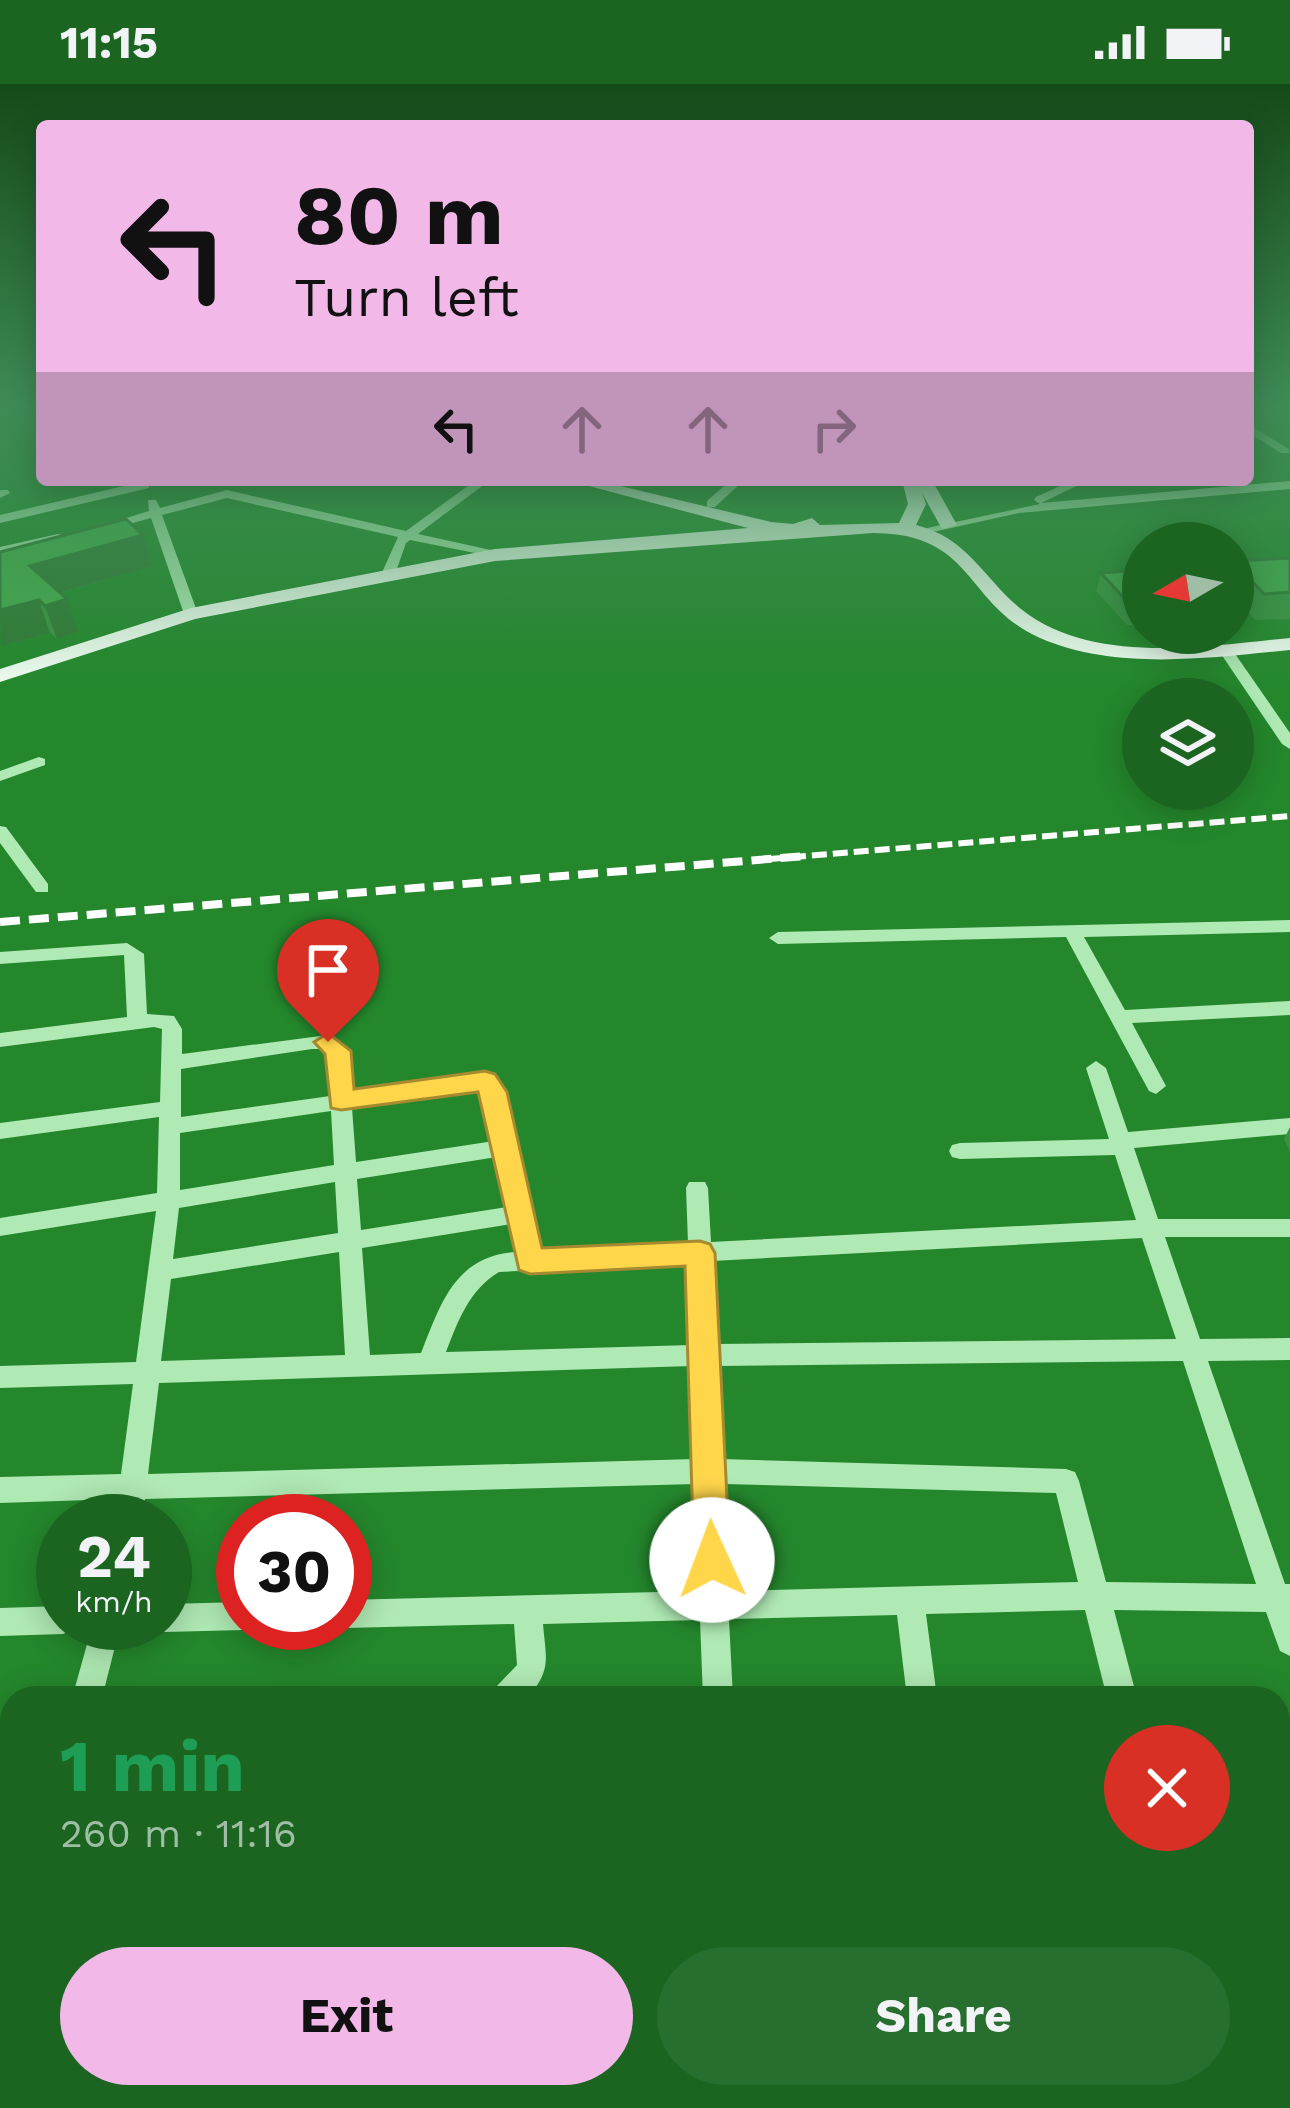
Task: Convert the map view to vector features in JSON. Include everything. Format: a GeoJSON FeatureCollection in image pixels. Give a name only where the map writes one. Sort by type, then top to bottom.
{"type":"FeatureCollection","features":[{"type":"Feature","properties":{"kind":"main road"},"geometry":{"type":"LineString","coordinates":[[686,502],[803,526]]}},
{"type":"Feature","properties":{"kind":"main road"},"geometry":{"type":"LineString","coordinates":[[918,502],[923,527],[976,565],[1022,620],[1046,631],[1122,650]]}},
{"type":"Feature","properties":{"kind":"main road"},"geometry":{"type":"LineString","coordinates":[[923,527],[924,502]]}},
{"type":"Feature","properties":{"kind":"main road"},"geometry":{"type":"LineString","coordinates":[[711,503],[803,526]]}},
{"type":"Feature","properties":{"kind":"main road"},"geometry":{"type":"LineString","coordinates":[[0,676],[191,614],[495,555],[803,526],[923,527],[975,547],[1034,614],[1069,631],[1157,644],[1290,641]]}},
{"type":"Feature","properties":{"kind":"main road"},"geometry":{"type":"LineString","coordinates":[[1254,647],[1290,641]]}},
{"type":"Feature","properties":{"kind":"street"},"geometry":{"type":"LineString","coordinates":[[0,519],[66,502]]}},
{"type":"Feature","properties":{"kind":"street"},"geometry":{"type":"LineString","coordinates":[[152,502],[191,614]]}},
{"type":"Feature","properties":{"kind":"street"},"geometry":{"type":"LineString","coordinates":[[90,530],[186,502]]}},
{"type":"Feature","properties":{"kind":"street"},"geometry":{"type":"LineString","coordinates":[[264,502],[495,555]]}},
{"type":"Feature","properties":{"kind":"street"},"geometry":{"type":"LineString","coordinates":[[387,578],[393,551],[406,535],[452,502]]}},
{"type":"Feature","properties":{"kind":"street"},"geometry":{"type":"LineString","coordinates":[[1019,509],[1033,502]]}},
{"type":"Feature","properties":{"kind":"street"},"geometry":{"type":"LineString","coordinates":[[923,527],[1019,509],[1093,502]]}},
{"type":"Feature","properties":{"kind":"street"},"geometry":{"type":"LineString","coordinates":[[0,551],[67,536]]}},
{"type":"Feature","properties":{"kind":"street"},"geometry":{"type":"LineString","coordinates":[[1228,654],[1290,744]]}},
{"type":"Feature","properties":{"kind":"street"},"geometry":{"type":"LineString","coordinates":[[0,776],[39,762]]}},
{"type":"Feature","properties":{"kind":"street"},"geometry":{"type":"LineString","coordinates":[[0,831],[42,888]]}},
{"type":"Feature","properties":{"kind":"street"},"geometry":{"type":"LineString","coordinates":[[778,938],[1290,926]]}},
{"type":"Feature","properties":{"kind":"street"},"geometry":{"type":"LineString","coordinates":[[1072,931],[1156,1086]]}},
{"type":"Feature","properties":{"kind":"street"},"geometry":{"type":"LineString","coordinates":[[0,958],[128,949],[135,954],[137,1022]]}},
{"type":"Feature","properties":{"kind":"street"},"geometry":{"type":"LineString","coordinates":[[1118,1017],[1290,1008]]}},
{"type":"Feature","properties":{"kind":"street"},"geometry":{"type":"LineString","coordinates":[[0,1040],[137,1022],[167,1021],[172,1028],[167,1203],[134,1494]]}},
{"type":"Feature","properties":{"kind":"street"},"geometry":{"type":"LineString","coordinates":[[171,1063],[328,1042],[338,1051],[358,1366]]}},
{"type":"Feature","properties":{"kind":"street"},"geometry":{"type":"LineString","coordinates":[[1096,1068],[1119,1147],[1283,1598],[1290,1641]]}},
{"type":"Feature","properties":{"kind":"street"},"geometry":{"type":"LineString","coordinates":[[0,1131],[169,1118],[485,1081],[494,1092],[530,1262]]}},
{"type":"Feature","properties":{"kind":"street"},"geometry":{"type":"LineString","coordinates":[[960,1151],[1119,1147],[1132,1139],[1290,1126]]}},
{"type":"Feature","properties":{"kind":"street"},"geometry":{"type":"LineString","coordinates":[[0,1227],[505,1147]]}},
{"type":"Feature","properties":{"kind":"street"},"geometry":{"type":"LineString","coordinates":[[697,1188],[717,1686]]}},
{"type":"Feature","properties":{"kind":"street"},"geometry":{"type":"LineString","coordinates":[[160,1271],[520,1214]]}},
{"type":"Feature","properties":{"kind":"street"},"geometry":{"type":"LineString","coordinates":[[429,1364],[466,1284],[479,1269],[530,1262],[1150,1228],[1290,1228]]}},
{"type":"Feature","properties":{"kind":"street"},"geometry":{"type":"LineString","coordinates":[[0,1378],[704,1355],[1290,1348]]}},
{"type":"Feature","properties":{"kind":"street"},"geometry":{"type":"LineString","coordinates":[[0,1490],[709,1471],[1066,1480],[1119,1686]]}},
{"type":"Feature","properties":{"kind":"street"},"geometry":{"type":"LineString","coordinates":[[372,1613],[1096,1596],[1283,1598]]}},
{"type":"Feature","properties":{"kind":"street"},"geometry":{"type":"LineString","coordinates":[[910,1600],[921,1686]]}},
{"type":"Feature","properties":{"kind":"street"},"geometry":{"type":"LineString","coordinates":[[518,1686],[532,1670],[526,1610]]}},
{"type":"Feature","properties":{"kind":"street"},"geometry":{"type":"LineString","coordinates":[[0,1622],[36,1621]]}},
{"type":"Feature","properties":{"kind":"street"},"geometry":{"type":"LineString","coordinates":[[90,1686],[100,1650]]}},
{"type":"Feature","properties":{"kind":"building"},"geometry":{"type":"Polygon","coordinates":[[[126,519],[143,535],[30,566],[67,599],[0,610],[0,552],[126,519]]]}},
{"type":"Feature","properties":{"kind":"building"},"geometry":{"type":"Polygon","coordinates":[[[1290,558],[1290,592],[1264,594],[1254,583],[1254,560],[1290,558]]]}},
{"type":"Feature","properties":{"kind":"building"},"geometry":{"type":"Polygon","coordinates":[[[1122,572],[1122,596],[1101,573],[1122,572]]]}},
{"type":"Feature","properties":{"kind":"railway"},"geometry":{"type":"LineString","coordinates":[[770,859],[1290,816]]}},
{"type":"Feature","properties":{"kind":"railway"},"geometry":{"type":"LineString","coordinates":[[0,922],[806,856]]}},
{"type":"Feature","properties":{"kind":"route"},"geometry":{"type":"LineString","coordinates":[[328,1042],[338,1051],[341,1100],[485,1081],[494,1092],[530,1262],[700,1253],[712,1560]]}}]}
